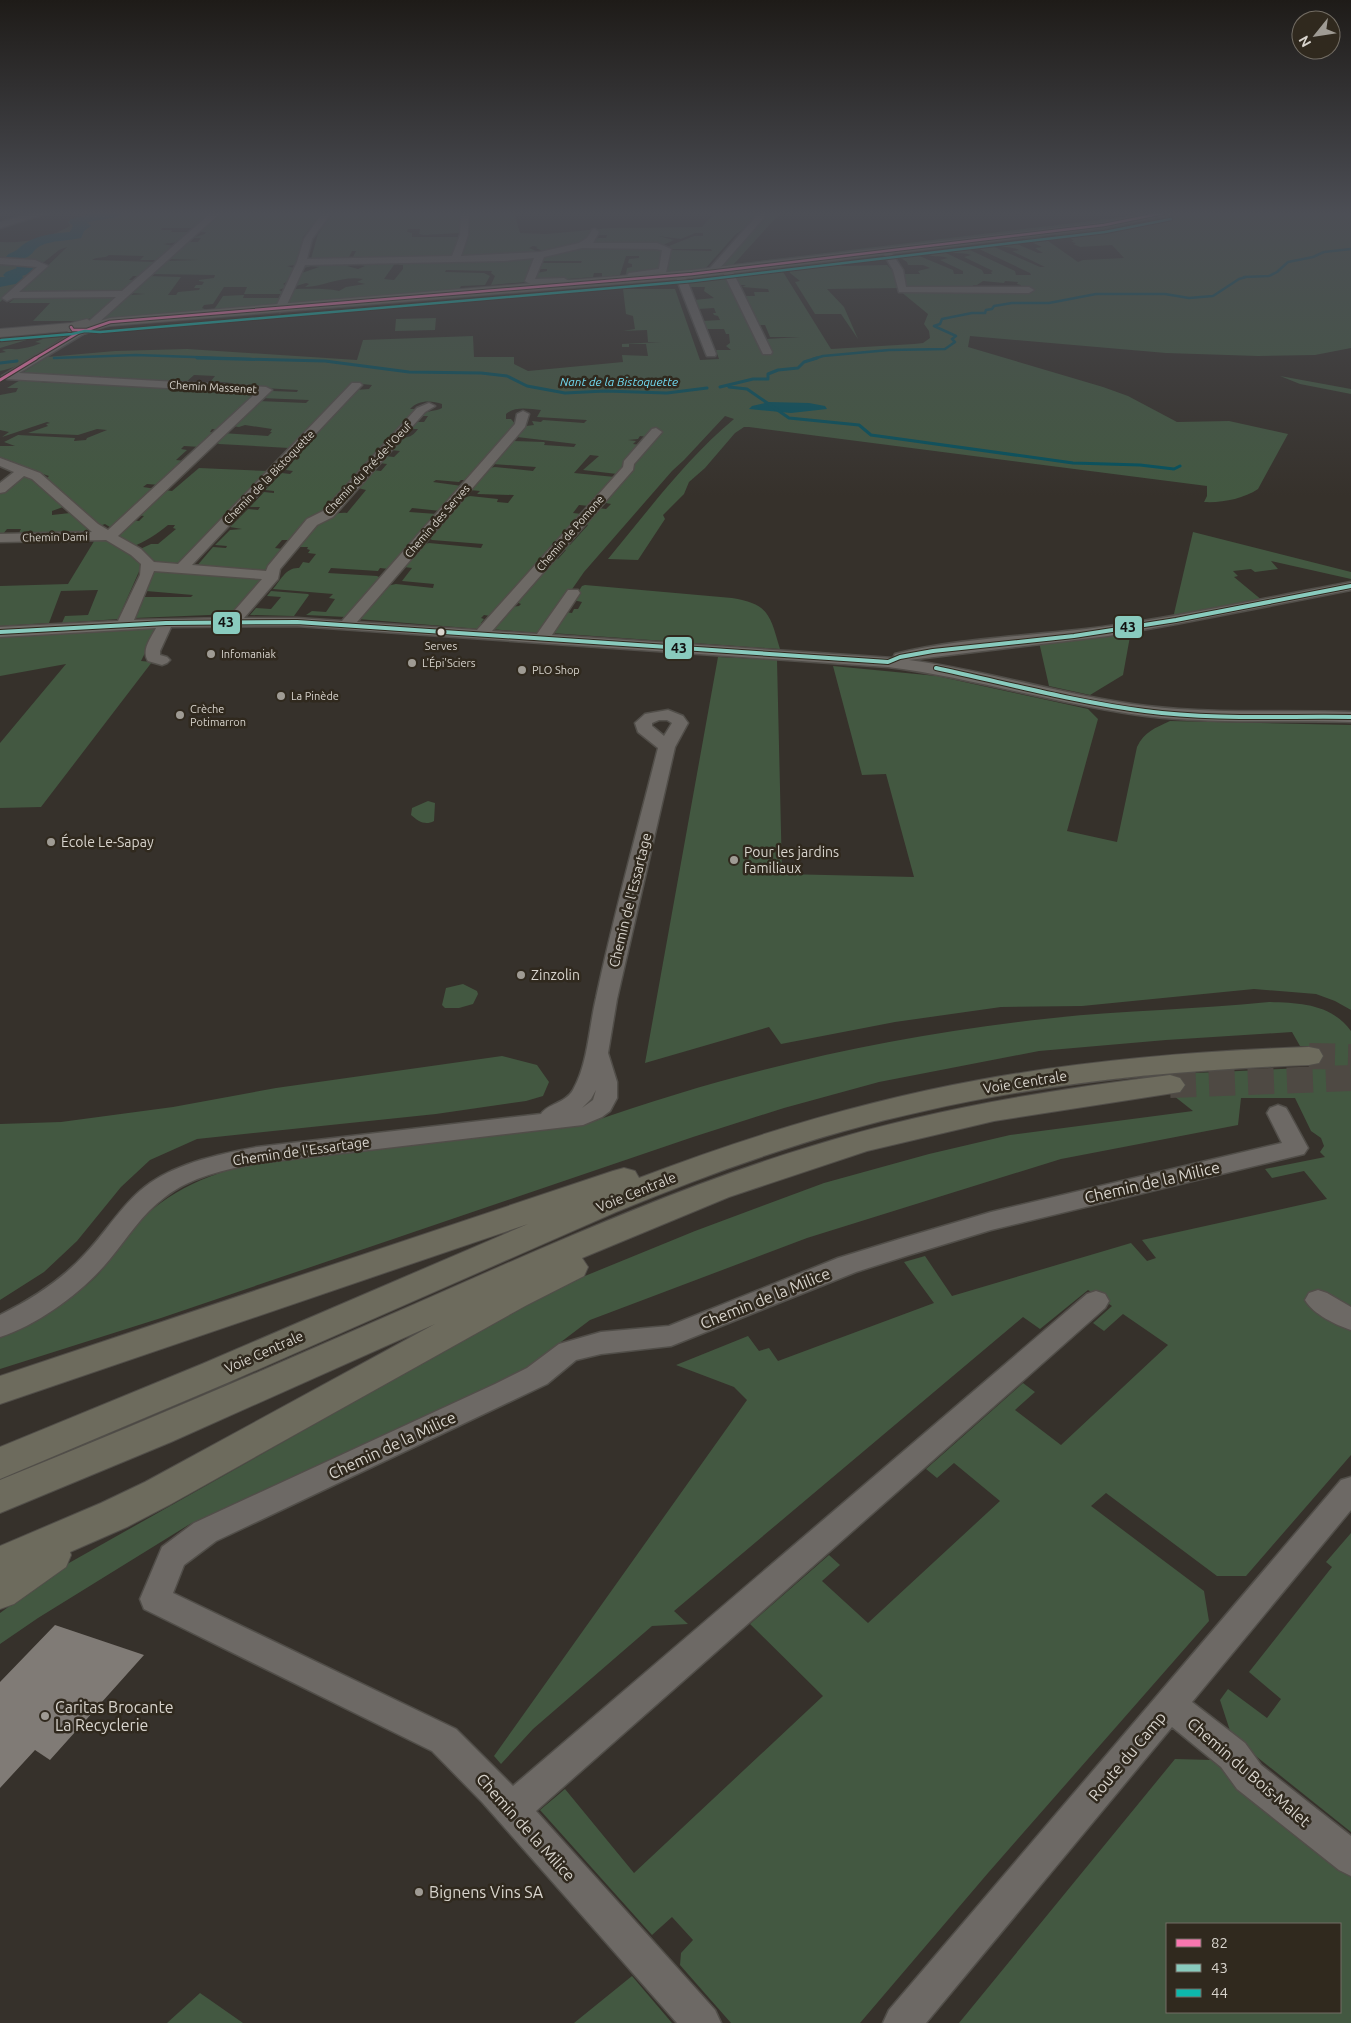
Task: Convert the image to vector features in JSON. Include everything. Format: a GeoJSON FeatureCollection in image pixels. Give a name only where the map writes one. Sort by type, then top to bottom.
{"type":"FeatureCollection","features":[{"type":"Feature","properties":{"kind":"highway","name":"Voie Centrale"},"geometry":{"type":"LineString","coordinates":[[0,1463],[195,1382],[536,1233],[660,1182],[817,1129],[920,1102],[973,1091],[1090,1072],[1188,1062],[1309,1056]]}},
{"type":"Feature","properties":{"kind":"highway"},"geometry":{"type":"LineString","coordinates":[[0,1390],[525,1212],[783,1128],[899,1101],[976,1086],[1090,1072]]}},
{"type":"Feature","properties":{"kind":"highway","name":"Voie Centrale"},"geometry":{"type":"LineString","coordinates":[[0,1497],[254,1390],[660,1211],[770,1170],[876,1137],[1035,1102],[1170,1085]]}},
{"type":"Feature","properties":{"kind":"highway"},"geometry":{"type":"LineString","coordinates":[[0,1591],[114,1515],[515,1296],[644,1232],[876,1137]]}},
{"type":"Feature","properties":{"kind":"highway"},"geometry":{"type":"LineString","coordinates":[[0,1564],[114,1515]]}},
{"type":"Feature","properties":{"kind":"main road"},"geometry":{"type":"LineString","coordinates":[[0,333],[94,329],[96,324],[311,306]]}},
{"type":"Feature","properties":{"kind":"street"},"geometry":{"type":"LineString","coordinates":[[96,324],[112,306]]}},
{"type":"Feature","properties":{"kind":"street"},"geometry":{"type":"LineString","coordinates":[[692,306],[710,354]]}},
{"type":"Feature","properties":{"kind":"street"},"geometry":{"type":"LineString","coordinates":[[741,306],[766,352]]}},
{"type":"Feature","properties":{"kind":"street"},"geometry":{"type":"LineString","coordinates":[[4,378],[76,329]]}},
{"type":"Feature","properties":{"kind":"street","name":"Chemin Massenet"},"geometry":{"type":"LineString","coordinates":[[4,378],[266,390],[110,536]]}},
{"type":"Feature","properties":{"kind":"street","name":"Chemin de la Bistoquette"},"geometry":{"type":"LineString","coordinates":[[181,569],[356,385]]}},
{"type":"Feature","properties":{"kind":"street","name":"Chemin du Pré-de-l'Oeuf"},"geometry":{"type":"LineString","coordinates":[[233,621],[272,576],[274,569],[312,522],[328,514],[421,410],[429,406]]}},
{"type":"Feature","properties":{"kind":"street","name":"Chemin des Serves"},"geometry":{"type":"LineString","coordinates":[[346,625],[521,425],[523,414]]}},
{"type":"Feature","properties":{"kind":"street","name":"Chemin de Pomone"},"geometry":{"type":"LineString","coordinates":[[481,634],[656,432]]}},
{"type":"Feature","properties":{"kind":"street"},"geometry":{"type":"LineString","coordinates":[[0,462],[36,476],[93,527],[142,557],[149,566],[272,576]]}},
{"type":"Feature","properties":{"kind":"street"},"geometry":{"type":"LineString","coordinates":[[0,489],[24,470]]}},
{"type":"Feature","properties":{"kind":"street","name":"Chemin Dami"},"geometry":{"type":"LineString","coordinates":[[0,538],[110,536]]}},
{"type":"Feature","properties":{"kind":"street"},"geometry":{"type":"LineString","coordinates":[[124,625],[147,575],[149,566]]}},
{"type":"Feature","properties":{"kind":"street"},"geometry":{"type":"LineString","coordinates":[[888,662],[900,657],[933,651],[1074,636],[1168,622],[1351,586]]}},
{"type":"Feature","properties":{"kind":"street"},"geometry":{"type":"LineString","coordinates":[[542,638],[572,594]]}},
{"type":"Feature","properties":{"kind":"street"},"geometry":{"type":"LineString","coordinates":[[0,632],[233,621],[346,625],[888,662],[963,673],[1086,701],[1146,711],[1208,716],[1351,717]]}},
{"type":"Feature","properties":{"kind":"street"},"geometry":{"type":"LineString","coordinates":[[162,660],[153,658],[152,651],[166,623]]}},
{"type":"Feature","properties":{"kind":"street","name":"Chemin de l'Essartage"},"geometry":{"type":"LineString","coordinates":[[0,1327],[62,1291],[95,1261],[144,1200],[182,1175],[257,1155],[541,1120],[583,1117],[594,1113],[607,1098],[607,1090],[597,1053],[606,998],[667,747]]}},
{"type":"Feature","properties":{"kind":"street","name":"Chemin de la Milice"},"geometry":{"type":"LineString","coordinates":[[702,2023],[512,1810],[444,1740],[155,1599],[173,1556],[205,1532],[537,1376],[568,1352],[600,1343],[671,1336],[847,1265],[904,1247],[991,1221],[1103,1192],[1296,1148],[1278,1112]]}},
{"type":"Feature","properties":{"kind":"street"},"geometry":{"type":"LineString","coordinates":[[1318,1300],[1351,1320]]}},
{"type":"Feature","properties":{"kind":"street"},"geometry":{"type":"LineString","coordinates":[[512,1810],[1096,1301]]}},
{"type":"Feature","properties":{"kind":"street","name":"Route du Camp"},"geometry":{"type":"LineString","coordinates":[[902,2023],[1351,1489]]}},
{"type":"Feature","properties":{"kind":"street","name":"Chemin du Bois-Malet"},"geometry":{"type":"LineString","coordinates":[[1170,1705],[1233,1755],[1249,1776],[1351,1858]]}},
{"type":"Feature","properties":{"kind":"green space"},"geometry":{"type":"Polygon","coordinates":[[[47,306],[105,306],[91,318],[84,321],[33,321],[47,306]]]}},
{"type":"Feature","properties":{"kind":"green space"},"geometry":{"type":"Polygon","coordinates":[[[115,306],[203,306],[202,308],[207,310],[111,320],[101,318],[115,306]]]}},
{"type":"Feature","properties":{"kind":"green space"},"geometry":{"type":"Polygon","coordinates":[[[216,306],[270,306],[213,311],[216,306]]]}},
{"type":"Feature","properties":{"kind":"green space"},"geometry":{"type":"Polygon","coordinates":[[[625,306],[681,306],[700,360],[719,359],[716,350],[731,350],[726,346],[730,343],[729,334],[726,334],[724,329],[706,329],[703,321],[720,320],[713,313],[716,313],[714,308],[698,309],[697,306],[741,306],[763,354],[771,353],[766,343],[768,342],[767,339],[801,337],[770,337],[765,325],[758,325],[749,306],[805,306],[831,349],[923,343],[930,338],[929,331],[924,324],[928,314],[919,306],[1351,306],[1351,348],[1315,355],[1258,356],[1166,353],[970,336],[968,347],[1103,387],[1128,396],[1177,422],[1229,421],[1288,434],[1258,489],[1232,500],[1204,502],[1207,496],[1207,486],[744,427],[735,433],[705,468],[689,482],[684,494],[663,515],[665,519],[638,560],[608,559],[684,468],[734,419],[725,416],[672,471],[584,572],[543,631],[537,633],[490,629],[510,607],[521,604],[516,602],[553,558],[558,559],[566,550],[560,549],[564,544],[570,545],[588,525],[586,524],[598,508],[606,509],[611,504],[601,502],[633,466],[648,437],[640,436],[638,439],[628,440],[636,441],[633,444],[641,445],[617,474],[583,470],[599,456],[590,455],[574,473],[615,477],[589,506],[579,505],[573,513],[582,514],[490,616],[484,615],[481,618],[484,619],[479,629],[358,619],[386,586],[396,584],[433,588],[434,584],[402,581],[412,568],[404,567],[422,545],[429,543],[481,548],[483,544],[432,540],[429,538],[463,498],[470,496],[498,499],[497,502],[508,503],[514,495],[477,494],[480,491],[470,490],[489,468],[533,471],[536,467],[492,464],[513,441],[544,442],[544,445],[574,447],[576,444],[517,437],[526,426],[534,425],[532,421],[584,423],[587,420],[537,417],[541,410],[522,409],[510,411],[506,414],[506,419],[511,419],[516,425],[468,480],[461,480],[459,482],[436,480],[433,482],[462,486],[441,511],[412,508],[409,512],[437,514],[389,569],[380,568],[378,571],[331,568],[328,573],[377,576],[381,578],[346,617],[306,615],[312,611],[326,612],[335,599],[329,598],[333,594],[273,589],[287,572],[294,568],[299,568],[303,562],[309,563],[316,554],[308,553],[310,550],[307,549],[308,547],[299,547],[320,523],[332,515],[347,513],[366,490],[358,488],[373,470],[381,471],[387,464],[379,463],[385,456],[394,457],[400,451],[391,450],[401,437],[413,435],[418,429],[409,429],[415,422],[424,422],[428,416],[422,416],[427,412],[442,408],[442,404],[425,402],[413,406],[410,409],[416,409],[321,515],[292,540],[282,540],[275,548],[283,549],[267,570],[261,572],[196,567],[213,547],[226,548],[227,546],[215,545],[230,530],[242,529],[230,527],[248,509],[258,510],[260,507],[250,507],[264,492],[274,493],[274,491],[265,490],[282,473],[290,474],[293,471],[286,470],[295,459],[291,458],[356,390],[369,389],[372,385],[352,383],[289,448],[219,444],[214,441],[222,433],[268,436],[272,429],[245,425],[239,427],[231,426],[258,401],[306,403],[309,400],[261,398],[272,391],[297,392],[298,390],[263,388],[254,385],[250,387],[229,386],[232,383],[211,381],[215,376],[194,375],[184,384],[170,381],[163,383],[99,379],[101,376],[84,378],[22,373],[47,357],[115,351],[187,349],[357,360],[363,340],[473,336],[474,357],[514,357],[514,364],[528,371],[623,362],[622,355],[648,356],[646,344],[629,344],[629,347],[622,347],[622,344],[661,342],[648,342],[647,330],[623,331],[635,329],[633,316],[626,314],[625,306]]]}},
{"type":"Feature","properties":{"kind":"green space"},"geometry":{"type":"Polygon","coordinates":[[[810,306],[843,306],[858,339],[841,314],[815,314],[810,306]]]}},
{"type":"Feature","properties":{"kind":"green space"},"geometry":{"type":"Polygon","coordinates":[[[436,318],[435,330],[395,331],[396,319],[436,318]]]}},
{"type":"Feature","properties":{"kind":"green space"},"geometry":{"type":"Polygon","coordinates":[[[53,332],[0,348],[0,336],[53,332]]]}},
{"type":"Feature","properties":{"kind":"green space"},"geometry":{"type":"Polygon","coordinates":[[[64,332],[68,333],[34,356],[17,366],[0,371],[0,353],[6,352],[2,350],[33,346],[41,343],[35,342],[43,339],[41,338],[64,332]]]}},
{"type":"Feature","properties":{"kind":"green space"},"geometry":{"type":"Polygon","coordinates":[[[1280,376],[1351,389],[1351,394],[1300,384],[1280,376]]]}},
{"type":"Feature","properties":{"kind":"green space"},"geometry":{"type":"Polygon","coordinates":[[[22,379],[48,383],[61,380],[259,392],[220,430],[212,429],[210,432],[216,433],[201,447],[184,446],[181,449],[187,450],[176,460],[186,461],[160,485],[147,484],[143,487],[156,489],[113,529],[105,524],[100,526],[45,480],[49,476],[0,460],[0,446],[15,446],[4,442],[18,435],[75,438],[74,441],[86,440],[107,430],[97,429],[78,435],[28,433],[48,426],[46,424],[50,423],[47,422],[2,437],[9,432],[0,430],[0,395],[16,392],[18,388],[7,388],[22,379]]]}},
{"type":"Feature","properties":{"kind":"green space"},"geometry":{"type":"Polygon","coordinates":[[[199,468],[268,471],[181,563],[163,564],[138,550],[151,544],[158,544],[176,529],[173,528],[175,525],[168,525],[151,538],[132,547],[117,536],[131,520],[139,521],[144,516],[136,515],[165,490],[172,491],[199,468]]]}},
{"type":"Feature","properties":{"kind":"green space"},"geometry":{"type":"Polygon","coordinates":[[[27,474],[63,507],[52,511],[52,515],[70,513],[96,532],[17,537],[21,529],[7,529],[3,534],[0,534],[0,492],[27,474]]]}},
{"type":"Feature","properties":{"kind":"green space"},"geometry":{"type":"Polygon","coordinates":[[[1193,532],[1351,572],[1351,579],[1271,561],[1278,569],[1255,572],[1251,569],[1233,571],[1238,576],[1234,577],[1263,601],[1173,618],[1193,532]]]}},
{"type":"Feature","properties":{"kind":"green space"},"geometry":{"type":"Polygon","coordinates":[[[96,538],[112,542],[140,561],[141,567],[118,619],[62,623],[65,616],[88,615],[98,590],[61,591],[49,623],[0,626],[0,586],[68,584],[96,538]]]}},
{"type":"Feature","properties":{"kind":"green space"},"geometry":{"type":"Polygon","coordinates":[[[164,570],[265,579],[234,614],[135,618],[144,597],[191,597],[193,595],[146,591],[154,571],[164,570]]]}},
{"type":"Feature","properties":{"kind":"green space"},"geometry":{"type":"Polygon","coordinates":[[[582,586],[732,598],[754,604],[766,613],[780,649],[551,633],[565,612],[572,613],[574,609],[578,609],[582,602],[573,600],[582,586]]]}},
{"type":"Feature","properties":{"kind":"green space"},"geometry":{"type":"Polygon","coordinates":[[[271,591],[309,595],[294,616],[250,615],[256,608],[271,609],[281,597],[267,596],[271,591]]]}},
{"type":"Feature","properties":{"kind":"green space"},"geometry":{"type":"Polygon","coordinates":[[[158,627],[141,661],[152,662],[41,807],[0,808],[0,743],[66,664],[0,676],[0,637],[158,627]]]}},
{"type":"Feature","properties":{"kind":"green space"},"geometry":{"type":"Polygon","coordinates":[[[1131,631],[1123,675],[1090,695],[1049,686],[1039,642],[1131,631]]]}},
{"type":"Feature","properties":{"kind":"green space"},"geometry":{"type":"Polygon","coordinates":[[[718,657],[777,660],[782,874],[914,877],[886,774],[862,775],[833,666],[937,676],[1088,709],[1098,719],[1067,831],[1117,842],[1137,747],[1150,731],[1170,721],[1351,725],[1351,1010],[1335,1001],[1316,994],[1254,989],[1082,1006],[1001,1007],[895,1022],[781,1044],[769,1027],[645,1063],[718,657]]]}},
{"type":"Feature","properties":{"kind":"green space"},"geometry":{"type":"Polygon","coordinates":[[[428,801],[435,803],[434,821],[425,823],[411,815],[412,808],[428,801]]]}},
{"type":"Feature","properties":{"kind":"green space"},"geometry":{"type":"Polygon","coordinates":[[[463,984],[477,991],[478,994],[473,1004],[459,1008],[445,1008],[442,1005],[446,988],[463,984]]]}},
{"type":"Feature","properties":{"kind":"green space"},"geometry":{"type":"Polygon","coordinates":[[[1269,1002],[1304,1004],[1325,1010],[1343,1022],[1351,1031],[1351,1455],[1246,1576],[1217,1576],[1106,1493],[1091,1506],[1204,1591],[1209,1621],[988,1873],[860,2023],[731,2023],[680,1965],[681,1953],[693,1940],[672,1917],[652,1935],[540,1810],[565,1789],[634,1873],[823,1696],[750,1624],[829,1555],[840,1565],[822,1581],[868,1623],[1000,1501],[954,1463],[937,1478],[926,1469],[1023,1383],[1035,1392],[1015,1410],[1061,1445],[1168,1345],[1123,1314],[1104,1331],[1093,1323],[1112,1306],[1088,1290],[1040,1329],[1023,1317],[674,1611],[688,1624],[652,1626],[533,1729],[501,1764],[494,1756],[747,1400],[734,1387],[676,1365],[748,1336],[759,1351],[769,1348],[778,1361],[934,1303],[904,1262],[925,1256],[952,1296],[1131,1243],[1147,1261],[1156,1258],[1142,1240],[1327,1199],[1304,1171],[1272,1178],[1265,1169],[1325,1157],[1320,1152],[1324,1146],[1321,1138],[1311,1131],[1295,1098],[1241,1098],[1238,1125],[1061,1159],[807,1238],[590,1320],[524,1370],[190,1524],[38,1618],[0,1644],[0,1613],[69,1563],[558,1287],[695,1231],[824,1183],[929,1154],[1010,1135],[1193,1111],[1174,1096],[1184,1095],[1173,1074],[1325,1067],[1314,1046],[1300,1046],[1292,1032],[1039,1051],[879,1082],[784,1108],[693,1137],[161,1318],[0,1369],[0,1336],[57,1306],[88,1284],[104,1268],[139,1222],[169,1197],[185,1188],[221,1172],[259,1162],[589,1123],[644,1104],[756,1072],[813,1058],[928,1035],[1072,1016],[1269,1002]]]}},
{"type":"Feature","properties":{"kind":"green space"},"geometry":{"type":"Polygon","coordinates":[[[502,1056],[537,1065],[549,1082],[543,1096],[526,1101],[436,1114],[197,1139],[150,1160],[121,1187],[77,1241],[44,1272],[0,1300],[0,1124],[61,1122],[173,1107],[276,1088],[502,1056]]]}},
{"type":"Feature","properties":{"kind":"green space"},"geometry":{"type":"Polygon","coordinates":[[[1351,1533],[1351,1832],[1232,1737],[1220,1700],[1228,1689],[1267,1718],[1281,1699],[1249,1672],[1332,1567],[1326,1562],[1351,1533]]]}},
{"type":"Feature","properties":{"kind":"green space"},"geometry":{"type":"Polygon","coordinates":[[[1175,1759],[1212,1760],[1351,1875],[1351,2023],[959,2023],[1175,1759]]]}},
{"type":"Feature","properties":{"kind":"green space"},"geometry":{"type":"Polygon","coordinates":[[[632,1976],[672,2023],[574,2023],[632,1976]]]}},
{"type":"Feature","properties":{"kind":"green space"},"geometry":{"type":"Polygon","coordinates":[[[200,1993],[243,2023],[167,2023],[200,1993]]]}},
{"type":"Feature","properties":{"kind":"water"},"geometry":{"type":"Polygon","coordinates":[[[769,402],[809,403],[825,406],[827,409],[791,413],[749,409],[752,406],[769,402]]]}},
{"type":"Feature","properties":{"kind":"building","name":"Caritas Brocante La Recyclerie"},"geometry":{"type":"Polygon","coordinates":[[[55,1625],[144,1655],[50,1760],[35,1750],[0,1788],[0,1682],[55,1625]]]}},
{"type":"Feature","properties":{"kind":"waterway","name":"Nant de la Bistoquette"},"geometry":{"type":"LineString","coordinates":[[813,359],[823,356],[889,350],[945,349],[955,342],[952,339],[956,336],[934,326],[940,324],[942,319],[972,313],[985,313],[986,310],[992,309],[994,306]]}},
{"type":"Feature","properties":{"kind":"waterway","name":"Nant de la Bistoquette"},"geometry":{"type":"LineString","coordinates":[[54,358],[136,355],[251,359]]}},
{"type":"Feature","properties":{"kind":"waterway","name":"Nant de la Bistoquette"},"geometry":{"type":"LineString","coordinates":[[197,358],[325,361],[409,372],[481,373],[507,376],[527,386],[565,393],[605,391],[667,393],[707,388]]}},
{"type":"Feature","properties":{"kind":"waterway","name":"Nant de la Bistoquette"},"geometry":{"type":"LineString","coordinates":[[720,387],[753,379],[768,379],[768,374],[778,370],[798,368],[804,362],[817,358]]}},
{"type":"Feature","properties":{"kind":"waterway","name":"Nant de la Bistoquette"},"geometry":{"type":"LineString","coordinates":[[0,363],[17,361]]}},
{"type":"Feature","properties":{"kind":"waterway"},"geometry":{"type":"LineString","coordinates":[[729,387],[747,389],[789,418],[859,425],[871,435],[1073,463],[1140,465],[1174,469],[1180,466]]}},
{"type":"Feature","properties":{"kind":"tunnel"},"geometry":{"type":"LineString","coordinates":[[1309,1056],[1351,1057]]}},
{"type":"Feature","properties":{"kind":"tunnel"},"geometry":{"type":"LineString","coordinates":[[1170,1085],[1351,1078]]}},
{"type":"Feature","properties":{"kind":"transit line","name":"82"},"geometry":{"type":"LineString","coordinates":[[71,327],[73,330],[87,330],[110,322],[299,306]]}},
{"type":"Feature","properties":{"kind":"transit line","name":"44"},"geometry":{"type":"LineString","coordinates":[[1,340],[72,334],[85,331],[100,332],[398,306]]}},
{"type":"Feature","properties":{"kind":"transit line","name":"82"},"geometry":{"type":"LineString","coordinates":[[0,380],[81,331]]}},
{"type":"Feature","properties":{"kind":"transit line","name":"43"},"geometry":{"type":"LineString","coordinates":[[0,632],[166,623],[297,622],[888,662],[900,657],[933,651],[1074,636],[1176,620],[1351,586]]}},
{"type":"Feature","properties":{"kind":"transit line","name":"43"},"geometry":{"type":"LineString","coordinates":[[936,668],[1067,697],[1145,711],[1222,716],[1351,717]]}},
{"type":"Feature","properties":{"kind":"place","name":"Serves"},"geometry":{"type":"Point","coordinates":[441,632]}},
{"type":"Feature","properties":{"kind":"place","name":"Infomaniak"},"geometry":{"type":"Point","coordinates":[211,654]}},
{"type":"Feature","properties":{"kind":"place","name":"L'Épi'Sciers"},"geometry":{"type":"Point","coordinates":[412,663]}},
{"type":"Feature","properties":{"kind":"place","name":"PLO Shop"},"geometry":{"type":"Point","coordinates":[522,670]}},
{"type":"Feature","properties":{"kind":"place","name":"La Pinède"},"geometry":{"type":"Point","coordinates":[281,696]}},
{"type":"Feature","properties":{"kind":"place","name":"Crèche Potimarron"},"geometry":{"type":"Point","coordinates":[180,715]}},
{"type":"Feature","properties":{"kind":"place","name":"École Le-Sapay"},"geometry":{"type":"Point","coordinates":[51,842]}},
{"type":"Feature","properties":{"kind":"place","name":"Pour les jardins familiaux"},"geometry":{"type":"Point","coordinates":[734,860]}},
{"type":"Feature","properties":{"kind":"place","name":"Zinzolin"},"geometry":{"type":"Point","coordinates":[521,975]}},
{"type":"Feature","properties":{"kind":"place","name":"Caritas Brocante La Recyclerie"},"geometry":{"type":"Point","coordinates":[45,1716]}},
{"type":"Feature","properties":{"kind":"place","name":"Bignens Vins SA"},"geometry":{"type":"Point","coordinates":[419,1892]}}]}
